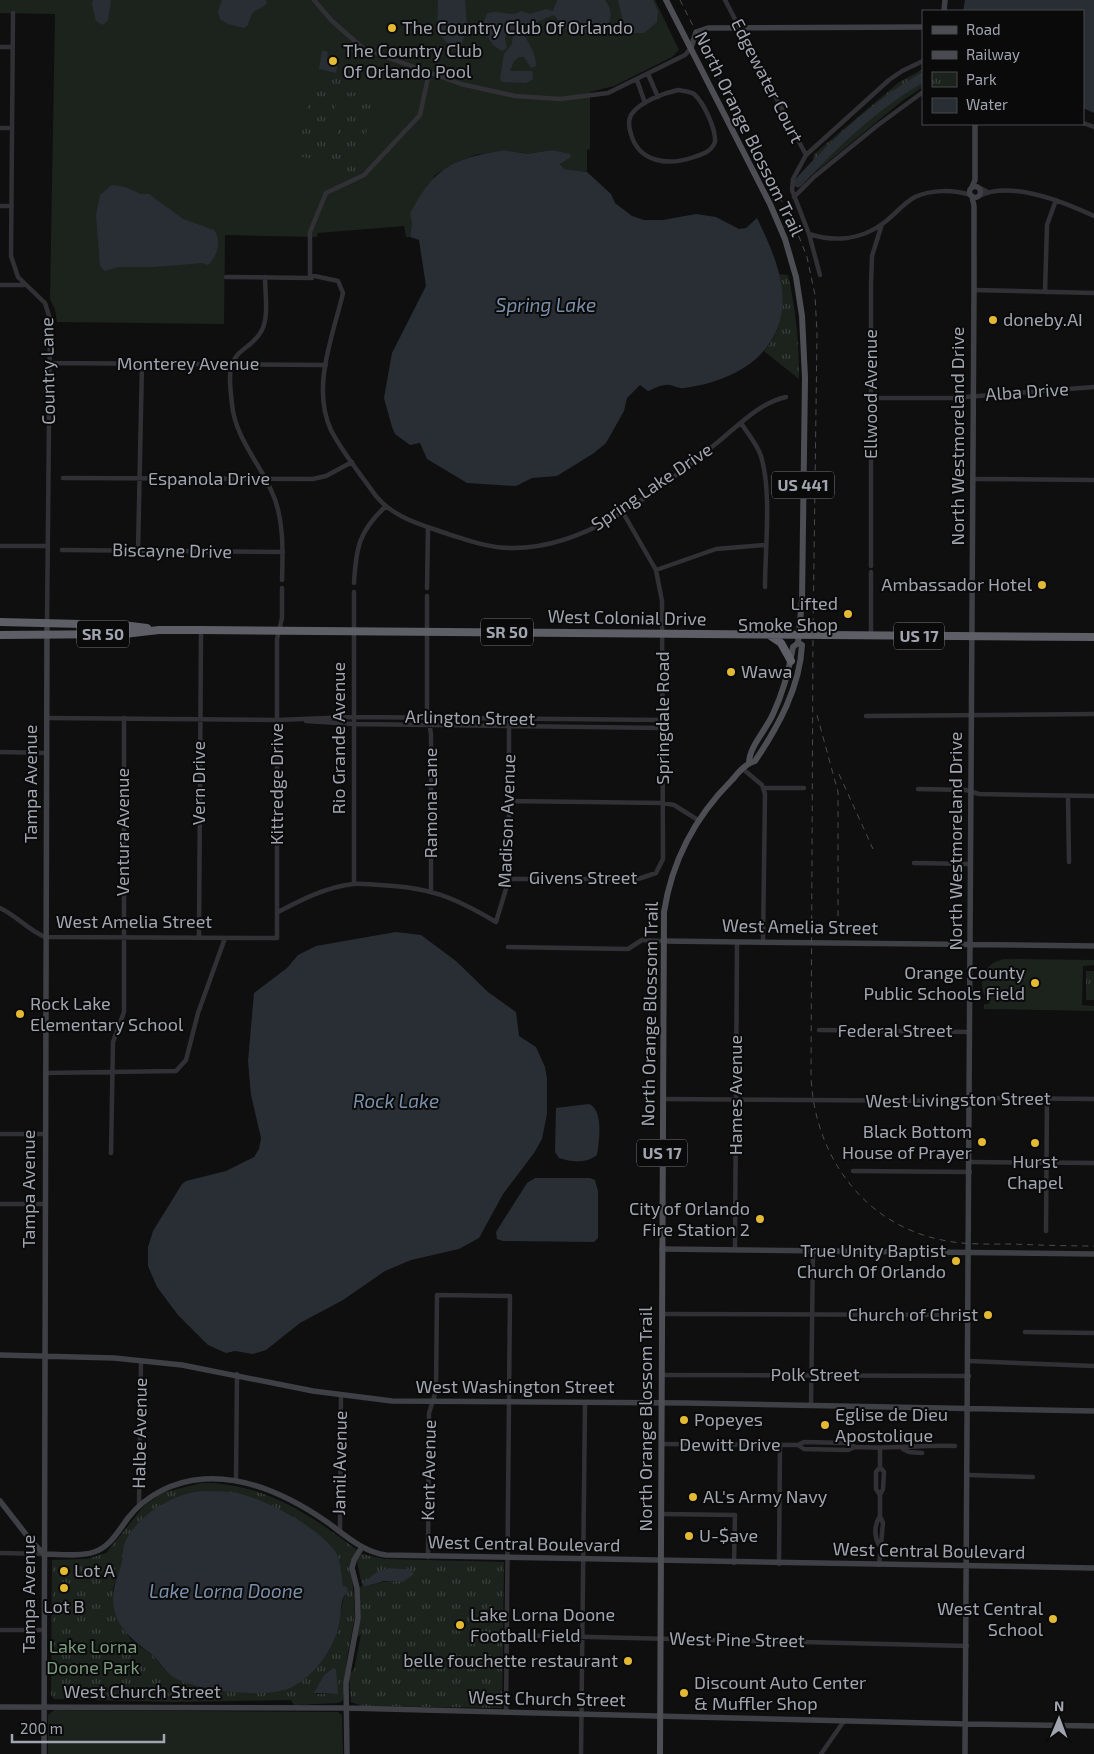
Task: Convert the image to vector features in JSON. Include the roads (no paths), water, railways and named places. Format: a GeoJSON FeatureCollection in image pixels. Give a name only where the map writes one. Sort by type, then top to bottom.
{"type":"FeatureCollection","features":[{"type":"Feature","properties":{"kind":"highway","name":"West Colonial Drive"},"geometry":{"type":"LineString","coordinates":[[0,622],[123,625],[159,630]]}},
{"type":"Feature","properties":{"kind":"highway","name":"West Colonial Drive"},"geometry":{"type":"LineString","coordinates":[[0,635],[124,634],[159,630],[354,630],[768,634],[799,639],[871,636],[1094,638]]}},
{"type":"Feature","properties":{"kind":"highway"},"geometry":{"type":"LineString","coordinates":[[768,634],[781,643],[791,661]]}},
{"type":"Feature","properties":{"kind":"main road","name":"North Orange Blossom Trail"},"geometry":{"type":"LineString","coordinates":[[660,1561],[664,912],[672,874],[681,851],[698,820],[719,793],[748,763],[756,761],[784,712],[797,674],[802,645],[799,639],[804,378],[804,336],[800,296],[791,258],[778,222],[692,48],[666,0]]}},
{"type":"Feature","properties":{"kind":"main road","name":"North Orange Blossom Trail"},"geometry":{"type":"LineString","coordinates":[[748,763],[748,754],[767,727],[779,699],[791,661],[793,647],[799,639]]}},
{"type":"Feature","properties":{"kind":"main road","name":"US 17"},"geometry":{"type":"LineString","coordinates":[[660,1561],[660,1754]]}},
{"type":"Feature","properties":{"kind":"street"},"geometry":{"type":"LineString","coordinates":[[314,0],[360,47],[429,73],[492,93],[537,99],[599,95],[637,80],[686,56],[692,48],[694,36],[700,30],[708,28],[922,27]]}},
{"type":"Feature","properties":{"kind":"street","name":"Edgewater Court"},"geometry":{"type":"LineString","coordinates":[[725,0],[806,156],[793,179],[794,197],[809,234],[820,275]]}},
{"type":"Feature","properties":{"kind":"street","name":"Country Lane"},"geometry":{"type":"LineString","coordinates":[[13,13],[11,256],[15,272],[24,285],[40,296],[49,310],[47,624]]}},
{"type":"Feature","properties":{"kind":"street"},"geometry":{"type":"LineString","coordinates":[[0,47],[13,46]]}},
{"type":"Feature","properties":{"kind":"street"},"geometry":{"type":"LineString","coordinates":[[806,156],[890,80],[902,71],[922,61]]}},
{"type":"Feature","properties":{"kind":"street"},"geometry":{"type":"LineString","coordinates":[[314,278],[309,272],[309,236],[322,200],[331,189],[364,175],[420,115],[429,73]]}},
{"type":"Feature","properties":{"kind":"street"},"geometry":{"type":"LineString","coordinates":[[648,74],[658,97]]}},
{"type":"Feature","properties":{"kind":"street"},"geometry":{"type":"LineString","coordinates":[[637,80],[645,103]]}},
{"type":"Feature","properties":{"kind":"street"},"geometry":{"type":"LineString","coordinates":[[678,90],[694,94],[713,126],[715,137],[711,149],[692,158],[671,162],[656,160],[642,152],[633,141],[629,124],[630,116],[645,103],[678,90]]}},
{"type":"Feature","properties":{"kind":"street"},"geometry":{"type":"LineString","coordinates":[[794,197],[870,131],[922,93]]}},
{"type":"Feature","properties":{"kind":"street"},"geometry":{"type":"LineString","coordinates":[[975,125],[975,196]]}},
{"type":"Feature","properties":{"kind":"street"},"geometry":{"type":"LineString","coordinates":[[0,128],[12,128]]}},
{"type":"Feature","properties":{"kind":"street"},"geometry":{"type":"LineString","coordinates":[[975,187],[975,196]]}},
{"type":"Feature","properties":{"kind":"street"},"geometry":{"type":"LineString","coordinates":[[962,192],[975,187],[988,192]]}},
{"type":"Feature","properties":{"kind":"street"},"geometry":{"type":"LineString","coordinates":[[809,234],[823,238],[844,238],[882,224],[915,197],[940,191],[962,192],[975,196],[988,192],[1031,193],[1056,200],[1094,216]]}},
{"type":"Feature","properties":{"kind":"street","name":"North Westmoreland Drive"},"geometry":{"type":"LineString","coordinates":[[965,1754],[968,1566],[975,196]]}},
{"type":"Feature","properties":{"kind":"street"},"geometry":{"type":"LineString","coordinates":[[1045,292],[1047,225],[1056,200]]}},
{"type":"Feature","properties":{"kind":"street"},"geometry":{"type":"LineString","coordinates":[[0,206],[12,206]]}},
{"type":"Feature","properties":{"kind":"street","name":"Ellwood Avenue"},"geometry":{"type":"LineString","coordinates":[[871,566],[872,256],[882,224]]}},
{"type":"Feature","properties":{"kind":"street"},"geometry":{"type":"LineString","coordinates":[[226,277],[314,278]]}},
{"type":"Feature","properties":{"kind":"street"},"geometry":{"type":"LineString","coordinates":[[265,277],[265,323],[262,332],[237,354],[230,365],[233,407],[238,429],[249,453],[266,480],[276,504],[283,552],[282,580]]}},
{"type":"Feature","properties":{"kind":"street","name":"Spring Lake Drive"},"geometry":{"type":"LineString","coordinates":[[314,278],[334,279],[342,287],[326,365],[323,395],[331,430],[352,462],[385,507],[428,526],[490,546],[534,547],[557,543],[582,534],[622,512],[679,473],[769,402],[786,397]]}},
{"type":"Feature","properties":{"kind":"street"},"geometry":{"type":"LineString","coordinates":[[0,285],[24,285]]}},
{"type":"Feature","properties":{"kind":"street"},"geometry":{"type":"LineString","coordinates":[[974,290],[1094,293]]}},
{"type":"Feature","properties":{"kind":"street","name":"Monterey Avenue"},"geometry":{"type":"LineString","coordinates":[[50,363],[326,365]]}},
{"type":"Feature","properties":{"kind":"street"},"geometry":{"type":"LineString","coordinates":[[138,551],[142,364]]}},
{"type":"Feature","properties":{"kind":"street","name":"Alba Drive"},"geometry":{"type":"LineString","coordinates":[[871,398],[973,397],[1094,387]]}},
{"type":"Feature","properties":{"kind":"street"},"geometry":{"type":"LineString","coordinates":[[741,424],[760,454],[764,470],[766,488],[765,587]]}},
{"type":"Feature","properties":{"kind":"street","name":"Espanola Drive"},"geometry":{"type":"LineString","coordinates":[[63,478],[313,480],[326,476],[352,462]]}},
{"type":"Feature","properties":{"kind":"street"},"geometry":{"type":"LineString","coordinates":[[973,479],[1094,480]]}},
{"type":"Feature","properties":{"kind":"street"},"geometry":{"type":"LineString","coordinates":[[354,583],[355,557],[359,541],[365,528],[385,507]]}},
{"type":"Feature","properties":{"kind":"street","name":"Springdale Road"},"geometry":{"type":"LineString","coordinates":[[622,512],[656,570],[662,601],[663,859],[656,873]]}},
{"type":"Feature","properties":{"kind":"street"},"geometry":{"type":"LineString","coordinates":[[428,526],[428,588]]}},
{"type":"Feature","properties":{"kind":"street"},"geometry":{"type":"LineString","coordinates":[[656,570],[716,549],[765,545]]}},
{"type":"Feature","properties":{"kind":"street"},"geometry":{"type":"LineString","coordinates":[[0,546],[48,546]]}},
{"type":"Feature","properties":{"kind":"street","name":"Biscayne Drive"},"geometry":{"type":"LineString","coordinates":[[62,550],[283,552]]}},
{"type":"Feature","properties":{"kind":"street"},"geometry":{"type":"LineString","coordinates":[[871,572],[871,636]]}},
{"type":"Feature","properties":{"kind":"street","name":"Kittredge Drive"},"geometry":{"type":"LineString","coordinates":[[277,938],[277,639],[280,631],[282,588]]}},
{"type":"Feature","properties":{"kind":"street","name":"Rio Grande Avenue"},"geometry":{"type":"LineString","coordinates":[[354,592],[354,884]]}},
{"type":"Feature","properties":{"kind":"street","name":"Ramona Lane"},"geometry":{"type":"LineString","coordinates":[[427,596],[431,890]]}},
{"type":"Feature","properties":{"kind":"street","name":"Tampa Avenue"},"geometry":{"type":"LineString","coordinates":[[44,1754],[44,1134],[47,624]]}},
{"type":"Feature","properties":{"kind":"street","name":"Vern Drive"},"geometry":{"type":"LineString","coordinates":[[200,630],[200,937]]}},
{"type":"Feature","properties":{"kind":"street"},"geometry":{"type":"LineString","coordinates":[[866,716],[1094,714]]}},
{"type":"Feature","properties":{"kind":"street","name":"Arlington Street"},"geometry":{"type":"LineString","coordinates":[[277,720],[354,717],[663,720]]}},
{"type":"Feature","properties":{"kind":"street","name":"Arlington Street"},"geometry":{"type":"LineString","coordinates":[[47,718],[277,720],[430,726],[663,728]]}},
{"type":"Feature","properties":{"kind":"street","name":"Ventura Avenue"},"geometry":{"type":"LineString","coordinates":[[111,1153],[114,1042],[124,1012],[124,718]]}},
{"type":"Feature","properties":{"kind":"street","name":"Madison Avenue"},"geometry":{"type":"LineString","coordinates":[[431,890],[475,909],[496,922],[509,879],[509,719]]}},
{"type":"Feature","properties":{"kind":"street"},"geometry":{"type":"LineString","coordinates":[[0,752],[46,753]]}},
{"type":"Feature","properties":{"kind":"street"},"geometry":{"type":"LineString","coordinates":[[743,769],[764,788],[804,788]]}},
{"type":"Feature","properties":{"kind":"street"},"geometry":{"type":"LineString","coordinates":[[763,942],[764,788]]}},
{"type":"Feature","properties":{"kind":"street"},"geometry":{"type":"LineString","coordinates":[[918,789],[966,790],[979,794],[1094,796]]}},
{"type":"Feature","properties":{"kind":"street"},"geometry":{"type":"LineString","coordinates":[[1068,796],[1068,862]]}},
{"type":"Feature","properties":{"kind":"street"},"geometry":{"type":"LineString","coordinates":[[509,801],[663,803],[674,805],[698,820]]}},
{"type":"Feature","properties":{"kind":"street"},"geometry":{"type":"LineString","coordinates":[[914,863],[971,864]]}},
{"type":"Feature","properties":{"kind":"street","name":"Givens Street"},"geometry":{"type":"LineString","coordinates":[[509,879],[637,880],[656,873]]}},
{"type":"Feature","properties":{"kind":"street"},"geometry":{"type":"LineString","coordinates":[[278,912],[308,897],[354,884],[404,886],[431,890]]}},
{"type":"Feature","properties":{"kind":"street","name":"West Amelia Street"},"geometry":{"type":"LineString","coordinates":[[0,908],[27,928],[45,937],[277,938]]}},
{"type":"Feature","properties":{"kind":"street"},"geometry":{"type":"LineString","coordinates":[[45,1073],[176,1071],[182,1066],[205,991],[225,938]]}},
{"type":"Feature","properties":{"kind":"street","name":"West Amelia Street"},"geometry":{"type":"LineString","coordinates":[[508,947],[628,948],[642,940],[1094,946]]}},
{"type":"Feature","properties":{"kind":"street","name":"Hames Avenue"},"geometry":{"type":"LineString","coordinates":[[734,1249],[736,942]]}},
{"type":"Feature","properties":{"kind":"street","name":"Federal Street"},"geometry":{"type":"LineString","coordinates":[[819,1030],[970,1032]]}},
{"type":"Feature","properties":{"kind":"street"},"geometry":{"type":"LineString","coordinates":[[1046,1231],[1047,1098]]}},
{"type":"Feature","properties":{"kind":"street"},"geometry":{"type":"LineString","coordinates":[[663,1099],[736,1100]]}},
{"type":"Feature","properties":{"kind":"street","name":"West Livingston Street"},"geometry":{"type":"LineString","coordinates":[[736,1100],[961,1101],[970,1099],[1094,1099]]}},
{"type":"Feature","properties":{"kind":"street"},"geometry":{"type":"LineString","coordinates":[[0,1134],[44,1134]]}},
{"type":"Feature","properties":{"kind":"street"},"geometry":{"type":"LineString","coordinates":[[970,1162],[1094,1163]]}},
{"type":"Feature","properties":{"kind":"street"},"geometry":{"type":"LineString","coordinates":[[853,1171],[970,1172]]}},
{"type":"Feature","properties":{"kind":"street"},"geometry":{"type":"LineString","coordinates":[[0,1204],[44,1204]]}},
{"type":"Feature","properties":{"kind":"street"},"geometry":{"type":"LineString","coordinates":[[662,1249],[1094,1254]]}},
{"type":"Feature","properties":{"kind":"street"},"geometry":{"type":"LineString","coordinates":[[811,1406],[812,1250]]}},
{"type":"Feature","properties":{"kind":"street","name":"Kent Avenue"},"geometry":{"type":"LineString","coordinates":[[428,1557],[429,1413],[436,1390],[437,1295],[510,1296],[507,1402]]}},
{"type":"Feature","properties":{"kind":"street"},"geometry":{"type":"LineString","coordinates":[[662,1314],[969,1315]]}},
{"type":"Feature","properties":{"kind":"street"},"geometry":{"type":"LineString","coordinates":[[1025,1332],[1094,1333]]}},
{"type":"Feature","properties":{"kind":"street","name":"West Washington Street"},"geometry":{"type":"LineString","coordinates":[[0,1355],[141,1361],[237,1374],[341,1395],[392,1401],[661,1403],[1094,1411]]}},
{"type":"Feature","properties":{"kind":"street","name":"Halbe Avenue"},"geometry":{"type":"LineString","coordinates":[[139,1506],[141,1361]]}},
{"type":"Feature","properties":{"kind":"street"},"geometry":{"type":"LineString","coordinates":[[969,1361],[1094,1366]]}},
{"type":"Feature","properties":{"kind":"street"},"geometry":{"type":"LineString","coordinates":[[236,1480],[237,1374]]}},
{"type":"Feature","properties":{"kind":"street","name":"Polk Street"},"geometry":{"type":"LineString","coordinates":[[662,1374],[969,1376]]}},
{"type":"Feature","properties":{"kind":"street","name":"Jamil Avenue"},"geometry":{"type":"LineString","coordinates":[[340,1531],[341,1395]]}},
{"type":"Feature","properties":{"kind":"street"},"geometry":{"type":"LineString","coordinates":[[506,1713],[507,1402]]}},
{"type":"Feature","properties":{"kind":"street"},"geometry":{"type":"LineString","coordinates":[[581,1754],[585,1403]]}},
{"type":"Feature","properties":{"kind":"street","name":"Dewitt Drive"},"geometry":{"type":"LineString","coordinates":[[661,1444],[798,1445],[804,1449],[848,1450],[855,1447],[903,1449],[922,1453]]}},
{"type":"Feature","properties":{"kind":"street","name":"Dewitt Drive"},"geometry":{"type":"LineString","coordinates":[[903,1449],[912,1445],[956,1446]]}},
{"type":"Feature","properties":{"kind":"street"},"geometry":{"type":"LineString","coordinates":[[779,1564],[780,1446]]}},
{"type":"Feature","properties":{"kind":"street"},"geometry":{"type":"LineString","coordinates":[[879,1565],[880,1545],[883,1539],[880,1495],[883,1489],[884,1472],[880,1467],[880,1448]]}},
{"type":"Feature","properties":{"kind":"street"},"geometry":{"type":"LineString","coordinates":[[968,1474],[1033,1477]]}},
{"type":"Feature","properties":{"kind":"street","name":"West Central Boulevard"},"geometry":{"type":"LineString","coordinates":[[0,1553],[84,1554],[100,1550],[118,1532],[139,1506],[169,1487],[187,1481],[204,1479],[236,1480],[288,1499],[362,1547],[378,1554],[428,1557],[779,1564],[1094,1568]]}},
{"type":"Feature","properties":{"kind":"street"},"geometry":{"type":"LineString","coordinates":[[0,1501],[32,1542],[44,1554]]}},
{"type":"Feature","properties":{"kind":"street"},"geometry":{"type":"LineString","coordinates":[[661,1514],[735,1515],[734,1563]]}},
{"type":"Feature","properties":{"kind":"street"},"geometry":{"type":"LineString","coordinates":[[347,1754],[347,1677],[358,1618],[357,1588],[352,1568],[354,1560],[362,1547]]}},
{"type":"Feature","properties":{"kind":"street"},"geometry":{"type":"LineString","coordinates":[[0,1630],[45,1630]]}},
{"type":"Feature","properties":{"kind":"street","name":"West Pine Street"},"geometry":{"type":"LineString","coordinates":[[507,1635],[967,1646]]}},
{"type":"Feature","properties":{"kind":"street","name":"West Church Street"},"geometry":{"type":"LineString","coordinates":[[0,1707],[347,1708],[1094,1726]]}},
{"type":"Feature","properties":{"kind":"street"},"geometry":{"type":"LineString","coordinates":[[821,1754],[844,1721]]}},
{"type":"Feature","properties":{"kind":"water"},"geometry":{"type":"Polygon","coordinates":[[[93,0],[111,0],[108,20],[103,25],[96,21],[92,5],[93,0]]]}},
{"type":"Feature","properties":{"kind":"water"},"geometry":{"type":"Polygon","coordinates":[[[222,0],[266,0],[267,3],[252,14],[248,25],[244,28],[228,24],[220,19],[218,11],[222,0]]]}},
{"type":"Feature","properties":{"kind":"water"},"geometry":{"type":"Polygon","coordinates":[[[438,0],[465,0],[467,27],[460,50],[454,50],[437,32],[438,0]]]}},
{"type":"Feature","properties":{"kind":"water"},"geometry":{"type":"Polygon","coordinates":[[[557,0],[605,0],[611,14],[608,25],[604,29],[593,33],[568,32],[554,15],[532,24],[523,24],[524,34],[534,53],[536,66],[531,68],[524,57],[519,57],[514,61],[510,71],[532,71],[533,79],[526,83],[502,82],[500,78],[504,54],[512,44],[513,34],[507,33],[505,39],[507,48],[502,51],[493,45],[488,37],[476,34],[475,30],[483,24],[487,14],[491,12],[513,14],[521,11],[530,14],[546,9],[553,11],[557,0]]]}},
{"type":"Feature","properties":{"kind":"water"},"geometry":{"type":"Polygon","coordinates":[[[618,0],[653,0],[658,11],[657,22],[644,33],[631,33],[623,21],[618,0]]]}},
{"type":"Feature","properties":{"kind":"water"},"geometry":{"type":"Polygon","coordinates":[[[965,0],[1094,0],[1094,113],[1084,108],[1084,10],[963,10],[965,0]]]}},
{"type":"Feature","properties":{"kind":"water","name":"The Country Club Of Orlando Pool"},"geometry":{"type":"Polygon","coordinates":[[[322,50],[328,52],[327,59],[338,61],[336,73],[319,69],[322,50]]]}},
{"type":"Feature","properties":{"kind":"water","name":"Spring Lake"},"geometry":{"type":"Polygon","coordinates":[[[504,150],[527,154],[552,150],[570,154],[571,157],[560,164],[564,169],[587,172],[611,194],[615,203],[632,216],[644,220],[663,220],[696,214],[716,217],[739,229],[746,228],[757,218],[773,254],[782,290],[779,325],[771,342],[749,364],[723,378],[694,387],[681,388],[663,385],[648,391],[640,385],[627,398],[624,411],[606,443],[594,453],[557,476],[532,478],[516,486],[467,483],[427,459],[420,443],[410,445],[395,434],[384,398],[392,353],[426,286],[419,240],[410,237],[412,223],[410,214],[428,185],[447,167],[471,157],[504,150]]]}},
{"type":"Feature","properties":{"kind":"water"},"geometry":{"type":"Polygon","coordinates":[[[112,185],[125,187],[141,194],[149,194],[183,219],[214,230],[218,239],[218,248],[208,265],[202,263],[154,267],[118,267],[105,271],[100,266],[96,215],[100,195],[112,185]]]}},
{"type":"Feature","properties":{"kind":"water","name":"Rock Lake"},"geometry":{"type":"Polygon","coordinates":[[[396,932],[421,935],[456,961],[488,992],[516,1012],[519,1036],[536,1047],[545,1067],[547,1078],[547,1114],[542,1139],[534,1153],[503,1194],[479,1238],[459,1249],[411,1260],[385,1271],[343,1300],[300,1323],[266,1350],[253,1354],[235,1351],[226,1353],[208,1345],[178,1315],[157,1287],[148,1266],[148,1247],[153,1231],[182,1184],[186,1181],[226,1171],[254,1157],[259,1149],[261,1138],[251,1095],[248,1061],[254,993],[287,968],[298,955],[316,946],[396,932]]]}},
{"type":"Feature","properties":{"kind":"water"},"geometry":{"type":"Polygon","coordinates":[[[589,1104],[594,1107],[599,1119],[597,1155],[588,1160],[578,1161],[559,1158],[555,1152],[556,1108],[589,1104]]]}},
{"type":"Feature","properties":{"kind":"water"},"geometry":{"type":"Polygon","coordinates":[[[535,1178],[590,1178],[595,1180],[598,1191],[598,1238],[594,1242],[503,1241],[497,1239],[496,1232],[527,1183],[535,1178]]]}},
{"type":"Feature","properties":{"kind":"water","name":"Lake Lorna Doone"},"geometry":{"type":"Polygon","coordinates":[[[205,1491],[232,1492],[273,1506],[302,1522],[326,1541],[337,1554],[343,1586],[347,1587],[348,1592],[343,1598],[340,1620],[333,1643],[328,1652],[315,1670],[307,1677],[290,1688],[279,1691],[249,1693],[215,1690],[199,1687],[175,1678],[126,1633],[114,1609],[114,1589],[122,1562],[124,1545],[136,1525],[161,1505],[180,1496],[205,1491]]]}},
{"type":"Feature","properties":{"kind":"water"},"geometry":{"type":"Polygon","coordinates":[[[389,1568],[410,1569],[414,1574],[403,1582],[384,1581],[364,1587],[363,1583],[377,1572],[389,1568]]]}},
{"type":"Feature","properties":{"kind":"water"},"geometry":{"type":"Polygon","coordinates":[[[333,1668],[336,1669],[338,1694],[314,1693],[324,1675],[333,1668]]]}},
{"type":"Feature","properties":{"kind":"waterway"},"geometry":{"type":"LineString","coordinates":[[798,183],[826,153],[857,125],[889,99],[922,78]]}},
{"type":"Feature","properties":{"kind":"railway"},"geometry":{"type":"LineString","coordinates":[[680,0],[796,229],[807,257],[815,295],[817,334],[813,635],[811,1076],[814,1105],[822,1133],[833,1158],[848,1182],[867,1202],[889,1219],[914,1232],[951,1242],[1094,1246]]}},
{"type":"Feature","properties":{"kind":"railway"},"geometry":{"type":"LineString","coordinates":[[817,715],[838,792],[838,924]]}},
{"type":"Feature","properties":{"kind":"railway"},"geometry":{"type":"LineString","coordinates":[[839,774],[873,849]]}},
{"type":"Feature","properties":{"kind":"place","name":"The Country Club Of Orlando"},"geometry":{"type":"Point","coordinates":[392,28]}},
{"type":"Feature","properties":{"kind":"place","name":"The Country Club Of Orlando Pool"},"geometry":{"type":"Point","coordinates":[333,61]}},
{"type":"Feature","properties":{"kind":"place","name":"doneby.AI"},"geometry":{"type":"Point","coordinates":[993,320]}},
{"type":"Feature","properties":{"kind":"place","name":"Ambassador Hotel"},"geometry":{"type":"Point","coordinates":[1042,585]}},
{"type":"Feature","properties":{"kind":"place","name":"Lifted Smoke Shop"},"geometry":{"type":"Point","coordinates":[848,614]}},
{"type":"Feature","properties":{"kind":"place","name":"Wawa"},"geometry":{"type":"Point","coordinates":[731,672]}},
{"type":"Feature","properties":{"kind":"place","name":"Orange County Public Schools Field"},"geometry":{"type":"Point","coordinates":[1035,983]}},
{"type":"Feature","properties":{"kind":"place","name":"Rock Lake Elementary School"},"geometry":{"type":"Point","coordinates":[20,1014]}},
{"type":"Feature","properties":{"kind":"place","name":"Black Bottom House of Prayer"},"geometry":{"type":"Point","coordinates":[982,1142]}},
{"type":"Feature","properties":{"kind":"place","name":"Hurst Chapel"},"geometry":{"type":"Point","coordinates":[1035,1143]}},
{"type":"Feature","properties":{"kind":"place","name":"City of Orlando Fire Station 2"},"geometry":{"type":"Point","coordinates":[760,1219]}},
{"type":"Feature","properties":{"kind":"place","name":"True Unity Baptist Church Of Orlando"},"geometry":{"type":"Point","coordinates":[956,1261]}},
{"type":"Feature","properties":{"kind":"place","name":"Church of Christ"},"geometry":{"type":"Point","coordinates":[988,1315]}},
{"type":"Feature","properties":{"kind":"place","name":"Popeyes"},"geometry":{"type":"Point","coordinates":[684,1420]}},
{"type":"Feature","properties":{"kind":"place","name":"Eglise de Dieu Apostolique"},"geometry":{"type":"Point","coordinates":[825,1425]}},
{"type":"Feature","properties":{"kind":"place","name":"AL's Army Navy"},"geometry":{"type":"Point","coordinates":[693,1497]}},
{"type":"Feature","properties":{"kind":"place","name":"U-$ave"},"geometry":{"type":"Point","coordinates":[689,1536]}},
{"type":"Feature","properties":{"kind":"place","name":"Lot A"},"geometry":{"type":"Point","coordinates":[64,1571]}},
{"type":"Feature","properties":{"kind":"place","name":"Lot B"},"geometry":{"type":"Point","coordinates":[64,1588]}},
{"type":"Feature","properties":{"kind":"place","name":"West Central School"},"geometry":{"type":"Point","coordinates":[1053,1619]}},
{"type":"Feature","properties":{"kind":"place","name":"Lake Lorna Doone Football Field"},"geometry":{"type":"Point","coordinates":[460,1625]}},
{"type":"Feature","properties":{"kind":"place","name":"belle fouchette restaurant"},"geometry":{"type":"Point","coordinates":[628,1661]}},
{"type":"Feature","properties":{"kind":"place","name":"Discount Auto Center & Muffler Shop"},"geometry":{"type":"Point","coordinates":[684,1693]}},
{"type":"Feature","properties":{"kind":"park label","name":"Lake Lorna Doone Park"},"geometry":{"type":"Point","coordinates":[93,1657]}}]}
